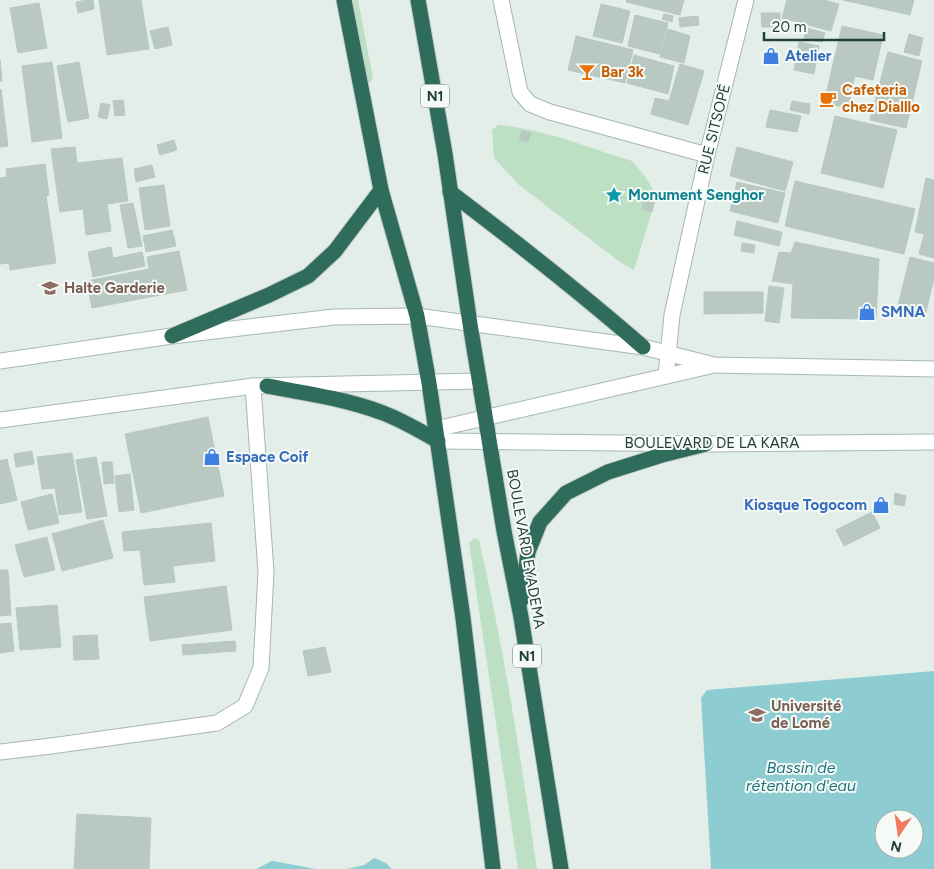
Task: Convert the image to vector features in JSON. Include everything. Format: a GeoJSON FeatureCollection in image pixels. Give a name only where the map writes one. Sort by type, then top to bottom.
{"type":"FeatureCollection","features":[{"type":"Feature","properties":{"kind":"highway"},"geometry":{"type":"LineString","coordinates":[[344,0],[380,190],[417,316],[429,383],[463,618],[493,869]]}},
{"type":"Feature","properties":{"kind":"highway","name":"BOULEVARD EYADEMA"},"geometry":{"type":"LineString","coordinates":[[418,0],[445,154],[470,324],[504,531],[521,618],[561,869]]}},
{"type":"Feature","properties":{"kind":"highway"},"geometry":{"type":"LineString","coordinates":[[172,336],[269,296],[308,276],[335,251],[380,190]]}},
{"type":"Feature","properties":{"kind":"highway"},"geometry":{"type":"LineString","coordinates":[[450,192],[578,291],[643,347]]}},
{"type":"Feature","properties":{"kind":"highway"},"geometry":{"type":"LineString","coordinates":[[260,386],[334,399],[383,413],[437,435]]}},
{"type":"Feature","properties":{"kind":"highway"},"geometry":{"type":"LineString","coordinates":[[521,618],[528,552],[540,522],[566,492],[608,472],[706,444]]}},
{"type":"Feature","properties":{"kind":"main road"},"geometry":{"type":"LineString","coordinates":[[501,0],[520,92],[530,104],[550,112],[707,154]]}},
{"type":"Feature","properties":{"kind":"main road","name":"RUE SITSOPÉ"},"geometry":{"type":"LineString","coordinates":[[666,376],[672,315],[707,154],[746,0]]}},
{"type":"Feature","properties":{"kind":"main road"},"geometry":{"type":"LineString","coordinates":[[0,360],[172,336],[334,317],[417,316],[643,347],[714,366]]}},
{"type":"Feature","properties":{"kind":"main road"},"geometry":{"type":"LineString","coordinates":[[437,435],[486,416],[714,366],[934,369]]}},
{"type":"Feature","properties":{"kind":"main road"},"geometry":{"type":"LineString","coordinates":[[0,420],[260,386],[480,381]]}},
{"type":"Feature","properties":{"kind":"main road"},"geometry":{"type":"LineString","coordinates":[[0,752],[216,723],[245,706],[261,668],[266,572],[260,386]]}},
{"type":"Feature","properties":{"kind":"main road"},"geometry":{"type":"LineString","coordinates":[[437,435],[490,442]]}},
{"type":"Feature","properties":{"kind":"main road","name":"BOULEVARD DE LA KARA"},"geometry":{"type":"LineString","coordinates":[[490,442],[706,444],[934,442]]}},
{"type":"Feature","properties":{"kind":"green space"},"geometry":{"type":"Polygon","coordinates":[[[344,0],[358,0],[373,78],[370,83],[360,80],[344,0]]]}},
{"type":"Feature","properties":{"kind":"green space"},"geometry":{"type":"Polygon","coordinates":[[[498,125],[532,130],[632,161],[646,178],[656,198],[634,270],[620,262],[519,185],[494,158],[492,130],[498,125]]]}},
{"type":"Feature","properties":{"kind":"green space"},"geometry":{"type":"Polygon","coordinates":[[[474,538],[479,540],[504,663],[537,869],[518,869],[469,543],[474,538]]]}},
{"type":"Feature","properties":{"kind":"water","name":"Bassin de rétention d'eau"},"geometry":{"type":"Polygon","coordinates":[[[934,671],[934,869],[711,869],[701,698],[707,690],[934,671]]]}},
{"type":"Feature","properties":{"kind":"water"},"geometry":{"type":"Polygon","coordinates":[[[374,858],[386,863],[392,869],[347,869],[364,865],[374,858]]]}},
{"type":"Feature","properties":{"kind":"water"},"geometry":{"type":"Polygon","coordinates":[[[273,861],[316,869],[256,869],[273,861]]]}},
{"type":"Feature","properties":{"kind":"building"},"geometry":{"type":"Polygon","coordinates":[[[93,0],[94,9],[78,13],[76,2],[93,0]]]}},
{"type":"Feature","properties":{"kind":"building"},"geometry":{"type":"Polygon","coordinates":[[[99,0],[141,0],[149,49],[107,55],[99,0]]]}},
{"type":"Feature","properties":{"kind":"building"},"geometry":{"type":"Polygon","coordinates":[[[627,0],[684,0],[680,15],[626,2],[627,0]]]}},
{"type":"Feature","properties":{"kind":"building"},"geometry":{"type":"Polygon","coordinates":[[[787,0],[824,0],[839,4],[831,31],[782,18],[787,0]]]}},
{"type":"Feature","properties":{"kind":"building"},"geometry":{"type":"Polygon","coordinates":[[[843,0],[914,0],[910,15],[843,0]]]}},
{"type":"Feature","properties":{"kind":"building"},"geometry":{"type":"Polygon","coordinates":[[[39,3],[47,48],[18,53],[10,8],[39,3]]]}},
{"type":"Feature","properties":{"kind":"building"},"geometry":{"type":"Polygon","coordinates":[[[601,4],[630,11],[622,43],[593,36],[601,4]]]}},
{"type":"Feature","properties":{"kind":"building"},"geometry":{"type":"Polygon","coordinates":[[[761,13],[780,13],[780,27],[762,27],[761,13]]]}},
{"type":"Feature","properties":{"kind":"building"},"geometry":{"type":"Polygon","coordinates":[[[664,14],[673,16],[672,22],[662,19],[664,14]]]}},
{"type":"Feature","properties":{"kind":"building"},"geometry":{"type":"Polygon","coordinates":[[[635,15],[668,23],[660,54],[628,46],[635,15]]]}},
{"type":"Feature","properties":{"kind":"building"},"geometry":{"type":"Polygon","coordinates":[[[698,16],[699,25],[680,27],[679,18],[698,16]]]}},
{"type":"Feature","properties":{"kind":"building"},"geometry":{"type":"Polygon","coordinates":[[[842,26],[883,35],[873,80],[855,76],[848,108],[824,103],[842,26]]]}},
{"type":"Feature","properties":{"kind":"building"},"geometry":{"type":"Polygon","coordinates":[[[168,27],[172,45],[155,49],[150,31],[168,27]]]}},
{"type":"Feature","properties":{"kind":"building"},"geometry":{"type":"Polygon","coordinates":[[[807,28],[825,33],[822,42],[804,38],[807,28]]]}},
{"type":"Feature","properties":{"kind":"building"},"geometry":{"type":"Polygon","coordinates":[[[668,29],[690,36],[684,63],[660,57],[668,29]]]}},
{"type":"Feature","properties":{"kind":"building"},"geometry":{"type":"Polygon","coordinates":[[[909,34],[923,38],[919,56],[904,52],[909,34]]]}},
{"type":"Feature","properties":{"kind":"building"},"geometry":{"type":"Polygon","coordinates":[[[576,36],[633,50],[625,83],[568,70],[576,36]]]}},
{"type":"Feature","properties":{"kind":"building"},"geometry":{"type":"Polygon","coordinates":[[[799,42],[819,46],[814,74],[794,70],[799,42]]]}},
{"type":"Feature","properties":{"kind":"building"},"geometry":{"type":"Polygon","coordinates":[[[888,52],[922,61],[906,128],[870,120],[888,52]]]}},
{"type":"Feature","properties":{"kind":"building"},"geometry":{"type":"Polygon","coordinates":[[[634,55],[674,66],[668,94],[627,83],[634,55]]]}},
{"type":"Feature","properties":{"kind":"building"},"geometry":{"type":"Polygon","coordinates":[[[0,60],[2,81],[0,81],[0,60]]]}},
{"type":"Feature","properties":{"kind":"building"},"geometry":{"type":"Polygon","coordinates":[[[52,62],[62,138],[32,142],[22,66],[52,62]]]}},
{"type":"Feature","properties":{"kind":"building"},"geometry":{"type":"Polygon","coordinates":[[[79,62],[89,118],[68,122],[57,66],[79,62]]]}},
{"type":"Feature","properties":{"kind":"building"},"geometry":{"type":"Polygon","coordinates":[[[680,64],[704,71],[688,125],[651,114],[655,98],[669,101],[680,64]]]}},
{"type":"Feature","properties":{"kind":"building"},"geometry":{"type":"Polygon","coordinates":[[[0,90],[8,146],[0,147],[0,90]]]}},
{"type":"Feature","properties":{"kind":"building"},"geometry":{"type":"Polygon","coordinates":[[[123,100],[125,115],[115,116],[113,101],[123,100]]]}},
{"type":"Feature","properties":{"kind":"building"},"geometry":{"type":"Polygon","coordinates":[[[792,101],[810,104],[809,114],[790,110],[792,101]]]}},
{"type":"Feature","properties":{"kind":"building"},"geometry":{"type":"Polygon","coordinates":[[[101,103],[110,105],[107,119],[98,117],[101,103]]]}},
{"type":"Feature","properties":{"kind":"building"},"geometry":{"type":"Polygon","coordinates":[[[770,110],[801,116],[797,132],[766,127],[770,110]]]}},
{"type":"Feature","properties":{"kind":"building"},"geometry":{"type":"Polygon","coordinates":[[[835,116],[897,130],[883,188],[821,173],[835,116]]]}},
{"type":"Feature","properties":{"kind":"building"},"geometry":{"type":"Polygon","coordinates":[[[522,131],[531,133],[528,142],[519,140],[522,131]]]}},
{"type":"Feature","properties":{"kind":"building"},"geometry":{"type":"Polygon","coordinates":[[[174,140],[177,150],[160,155],[157,145],[174,140]]]}},
{"type":"Feature","properties":{"kind":"building"},"geometry":{"type":"Polygon","coordinates":[[[75,147],[77,163],[122,158],[128,201],[107,204],[111,231],[86,235],[83,209],[60,212],[51,149],[75,147]]]}},
{"type":"Feature","properties":{"kind":"building"},"geometry":{"type":"Polygon","coordinates":[[[737,147],[793,162],[785,191],[730,176],[737,147]]]}},
{"type":"Feature","properties":{"kind":"building"},"geometry":{"type":"Polygon","coordinates":[[[45,164],[49,195],[46,196],[56,263],[10,270],[9,263],[0,264],[0,178],[7,177],[6,169],[45,164]]]}},
{"type":"Feature","properties":{"kind":"building"},"geometry":{"type":"Polygon","coordinates":[[[152,165],[155,177],[136,182],[134,169],[152,165]]]}},
{"type":"Feature","properties":{"kind":"building"},"geometry":{"type":"Polygon","coordinates":[[[926,178],[934,180],[934,236],[915,232],[926,178]]]}},
{"type":"Feature","properties":{"kind":"building"},"geometry":{"type":"Polygon","coordinates":[[[795,181],[915,209],[904,254],[785,226],[795,181]]]}},
{"type":"Feature","properties":{"kind":"building"},"geometry":{"type":"Polygon","coordinates":[[[737,182],[785,193],[778,223],[730,211],[737,182]]]}},
{"type":"Feature","properties":{"kind":"building"},"geometry":{"type":"Polygon","coordinates":[[[164,185],[170,226],[145,230],[139,188],[164,185]]]}},
{"type":"Feature","properties":{"kind":"building"},"geometry":{"type":"Polygon","coordinates":[[[645,198],[655,200],[652,212],[642,209],[645,198]]]}},
{"type":"Feature","properties":{"kind":"building"},"geometry":{"type":"Polygon","coordinates":[[[133,203],[142,246],[128,248],[120,205],[133,203]]]}},
{"type":"Feature","properties":{"kind":"building"},"geometry":{"type":"Polygon","coordinates":[[[737,221],[782,232],[779,246],[734,235],[737,221]]]}},
{"type":"Feature","properties":{"kind":"building"},"geometry":{"type":"Polygon","coordinates":[[[172,230],[176,246],[146,252],[143,236],[172,230]]]}},
{"type":"Feature","properties":{"kind":"building"},"geometry":{"type":"Polygon","coordinates":[[[924,235],[934,237],[934,258],[919,254],[924,235]]]}},
{"type":"Feature","properties":{"kind":"building"},"geometry":{"type":"Polygon","coordinates":[[[795,242],[879,259],[876,319],[791,318],[793,284],[772,281],[779,252],[791,253],[795,242]]]}},
{"type":"Feature","properties":{"kind":"building"},"geometry":{"type":"Polygon","coordinates":[[[742,243],[755,245],[754,253],[741,251],[742,243]]]}},
{"type":"Feature","properties":{"kind":"building"},"geometry":{"type":"Polygon","coordinates":[[[111,247],[113,258],[142,252],[145,266],[93,277],[88,252],[111,247]]]}},
{"type":"Feature","properties":{"kind":"building"},"geometry":{"type":"Polygon","coordinates":[[[179,251],[187,290],[92,308],[87,281],[149,269],[147,257],[179,251]]]}},
{"type":"Feature","properties":{"kind":"building"},"geometry":{"type":"Polygon","coordinates":[[[910,257],[934,263],[934,278],[925,316],[897,310],[910,257]]]}},
{"type":"Feature","properties":{"kind":"building"},"geometry":{"type":"Polygon","coordinates":[[[769,286],[784,288],[779,323],[765,321],[769,286]]]}},
{"type":"Feature","properties":{"kind":"building"},"geometry":{"type":"Polygon","coordinates":[[[704,292],[763,292],[763,313],[704,314],[704,292]]]}},
{"type":"Feature","properties":{"kind":"building"},"geometry":{"type":"Polygon","coordinates":[[[208,417],[224,496],[141,513],[125,434],[208,417]]]}},
{"type":"Feature","properties":{"kind":"building"},"geometry":{"type":"Polygon","coordinates":[[[32,451],[34,464],[16,467],[14,454],[32,451]]]}},
{"type":"Feature","properties":{"kind":"building"},"geometry":{"type":"Polygon","coordinates":[[[72,453],[82,512],[59,515],[55,488],[42,489],[37,457],[72,453]]]}},
{"type":"Feature","properties":{"kind":"building"},"geometry":{"type":"Polygon","coordinates":[[[96,457],[107,516],[87,519],[76,460],[96,457]]]}},
{"type":"Feature","properties":{"kind":"building"},"geometry":{"type":"Polygon","coordinates":[[[7,459],[17,500],[0,504],[0,461],[7,459]]]}},
{"type":"Feature","properties":{"kind":"building"},"geometry":{"type":"Polygon","coordinates":[[[102,462],[112,462],[114,483],[104,484],[102,462]]]}},
{"type":"Feature","properties":{"kind":"building"},"geometry":{"type":"Polygon","coordinates":[[[130,474],[134,510],[119,512],[115,476],[130,474]]]}},
{"type":"Feature","properties":{"kind":"building"},"geometry":{"type":"Polygon","coordinates":[[[895,493],[906,496],[904,506],[894,504],[895,493]]]}},
{"type":"Feature","properties":{"kind":"building"},"geometry":{"type":"Polygon","coordinates":[[[52,494],[59,523],[28,530],[21,502],[52,494]]]}},
{"type":"Feature","properties":{"kind":"building"},"geometry":{"type":"Polygon","coordinates":[[[872,512],[880,528],[844,546],[836,530],[872,512]]]}},
{"type":"Feature","properties":{"kind":"building"},"geometry":{"type":"Polygon","coordinates":[[[103,520],[113,558],[62,571],[52,534],[103,520]]]}},
{"type":"Feature","properties":{"kind":"building"},"geometry":{"type":"Polygon","coordinates":[[[211,523],[215,561],[173,566],[175,582],[144,585],[140,550],[124,551],[122,532],[211,523]]]}},
{"type":"Feature","properties":{"kind":"building"},"geometry":{"type":"Polygon","coordinates":[[[47,537],[55,570],[24,577],[15,545],[47,537]]]}},
{"type":"Feature","properties":{"kind":"building"},"geometry":{"type":"Polygon","coordinates":[[[0,570],[8,570],[11,615],[0,616],[0,570]]]}},
{"type":"Feature","properties":{"kind":"building"},"geometry":{"type":"Polygon","coordinates":[[[226,586],[232,630],[150,641],[144,597],[226,586]]]}},
{"type":"Feature","properties":{"kind":"building"},"geometry":{"type":"Polygon","coordinates":[[[57,605],[61,647],[20,650],[16,608],[57,605]]]}},
{"type":"Feature","properties":{"kind":"building"},"geometry":{"type":"Polygon","coordinates":[[[11,623],[14,651],[0,653],[0,624],[11,623]]]}},
{"type":"Feature","properties":{"kind":"building"},"geometry":{"type":"Polygon","coordinates":[[[97,635],[99,659],[74,660],[73,636],[97,635]]]}},
{"type":"Feature","properties":{"kind":"building"},"geometry":{"type":"Polygon","coordinates":[[[235,641],[236,651],[183,655],[182,645],[235,641]]]}},
{"type":"Feature","properties":{"kind":"building"},"geometry":{"type":"Polygon","coordinates":[[[325,647],[331,672],[308,676],[303,651],[325,647]]]}},
{"type":"Feature","properties":{"kind":"building"},"geometry":{"type":"Polygon","coordinates":[[[77,814],[151,818],[149,869],[74,869],[77,814]]]}},
{"type":"Feature","properties":{"kind":"place","name":"Atelier"},"geometry":{"type":"Point","coordinates":[771,56]}},
{"type":"Feature","properties":{"kind":"place","name":"Bar 3k"},"geometry":{"type":"Point","coordinates":[587,72]}},
{"type":"Feature","properties":{"kind":"place","name":"Cafeteria chez Dialllo"},"geometry":{"type":"Point","coordinates":[828,99]}},
{"type":"Feature","properties":{"kind":"place","name":"Monument Senghor"},"geometry":{"type":"Point","coordinates":[614,195]}},
{"type":"Feature","properties":{"kind":"place","name":"Halte Garderie"},"geometry":{"type":"Point","coordinates":[50,288]}},
{"type":"Feature","properties":{"kind":"place","name":"SMNA"},"geometry":{"type":"Point","coordinates":[867,312]}},
{"type":"Feature","properties":{"kind":"place","name":"Espace Coif"},"geometry":{"type":"Point","coordinates":[212,457]}},
{"type":"Feature","properties":{"kind":"place","name":"Kiosque Togocom"},"geometry":{"type":"Point","coordinates":[881,505]}},
{"type":"Feature","properties":{"kind":"place","name":"Université de Lomé"},"geometry":{"type":"Point","coordinates":[757,715]}}]}
